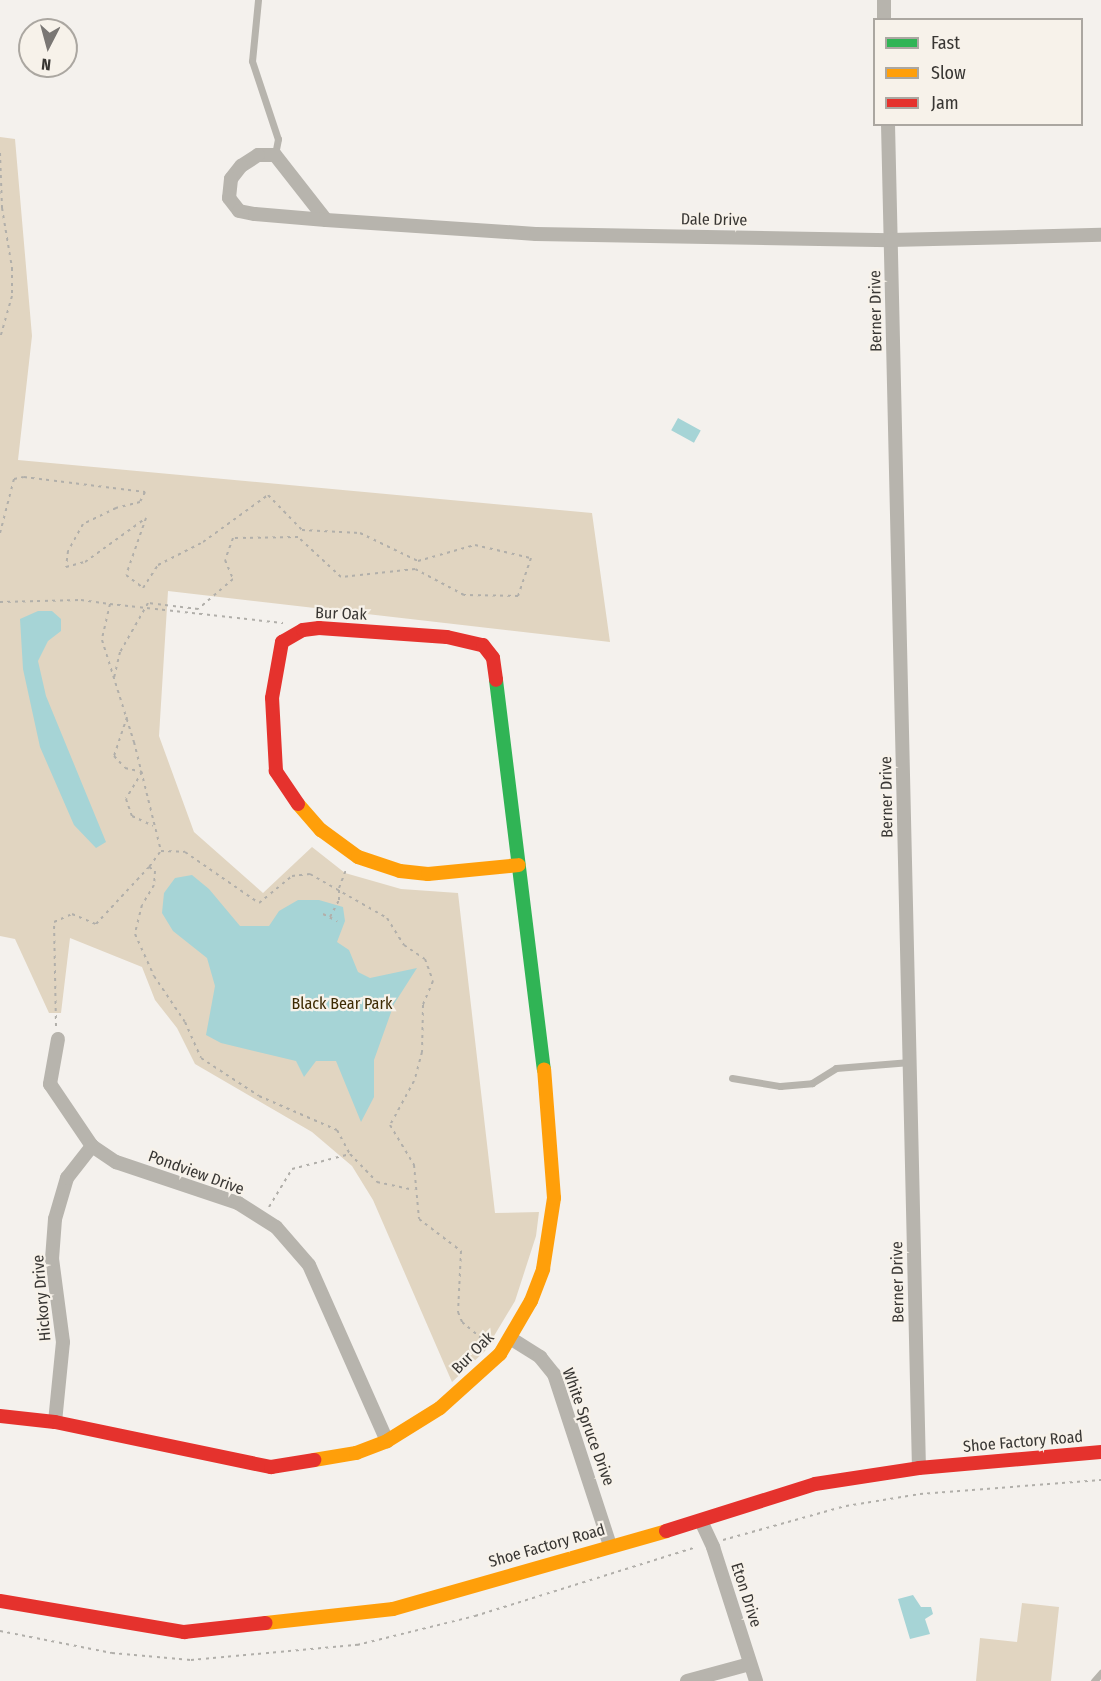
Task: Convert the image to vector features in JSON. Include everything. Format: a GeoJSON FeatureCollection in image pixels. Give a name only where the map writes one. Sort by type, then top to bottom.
{"type":"FeatureCollection","features":[{"type":"Feature","properties":{"kind":"street"},"geometry":{"type":"LineString","coordinates":[[884,0],[884,18]]}},
{"type":"Feature","properties":{"kind":"street","name":"Berner Drive"},"geometry":{"type":"LineString","coordinates":[[888,126],[919,1468]]}},
{"type":"Feature","properties":{"kind":"street","name":"Dale Drive"},"geometry":{"type":"LineString","coordinates":[[275,155],[258,155],[241,166],[231,179],[229,198],[239,211],[326,220],[548,234],[891,240],[1101,235]]}},
{"type":"Feature","properties":{"kind":"street"},"geometry":{"type":"LineString","coordinates":[[275,155],[326,220]]}},
{"type":"Feature","properties":{"kind":"street","name":"Bur Oak"},"geometry":{"type":"LineString","coordinates":[[0,1416],[55,1422],[271,1467],[356,1453],[387,1441],[440,1408],[500,1354],[543,1269],[554,1198],[547,1093],[498,676],[493,658],[483,645],[447,637],[319,628],[292,635]]}},
{"type":"Feature","properties":{"kind":"street"},"geometry":{"type":"LineString","coordinates":[[292,635],[282,642],[274,671],[272,726],[276,771],[303,813],[353,855],[400,871],[428,874],[519,865]]}},
{"type":"Feature","properties":{"kind":"street","name":"Pondview Drive"},"geometry":{"type":"LineString","coordinates":[[58,1039],[50,1084],[92,1146],[116,1162],[238,1203],[276,1227],[309,1265],[387,1441]]}},
{"type":"Feature","properties":{"kind":"street","name":"Hickory Drive"},"geometry":{"type":"LineString","coordinates":[[55,1422],[63,1342],[52,1259],[55,1219],[67,1178],[92,1146]]}},
{"type":"Feature","properties":{"kind":"street","name":"White Spruce Drive"},"geometry":{"type":"LineString","coordinates":[[510,1338],[540,1357],[554,1374],[610,1545]]}},
{"type":"Feature","properties":{"kind":"street","name":"Shoe Factory Road"},"geometry":{"type":"LineString","coordinates":[[0,1601],[184,1632],[393,1609],[700,1521],[815,1484],[919,1468],[1101,1452]]}},
{"type":"Feature","properties":{"kind":"street","name":"Eton Drive"},"geometry":{"type":"LineString","coordinates":[[700,1521],[713,1547],[756,1681]]}},
{"type":"Feature","properties":{"kind":"street"},"geometry":{"type":"LineString","coordinates":[[687,1681],[750,1664]]}},
{"type":"Feature","properties":{"kind":"lane"},"geometry":{"type":"LineString","coordinates":[[258,0],[252,61],[278,139],[275,155]]}},
{"type":"Feature","properties":{"kind":"lane"},"geometry":{"type":"LineString","coordinates":[[732,1078],[780,1086],[812,1083],[836,1068],[910,1062]]}},
{"type":"Feature","properties":{"kind":"lane"},"geometry":{"type":"LineString","coordinates":[[1094,1681],[1101,1673]]}},
{"type":"Feature","properties":{"kind":"path"},"geometry":{"type":"LineString","coordinates":[[0,153],[2,208],[12,268],[12,296],[0,338]]}},
{"type":"Feature","properties":{"kind":"path"},"geometry":{"type":"LineString","coordinates":[[0,534],[14,479],[42,479],[145,492],[140,502],[116,507],[83,524],[68,551],[66,567],[85,562],[146,518],[126,575],[143,588],[158,565],[203,542],[268,495],[302,530],[360,533],[418,561],[475,545],[531,558],[518,596],[464,595],[415,569],[341,577],[298,537],[233,538],[225,560],[233,579],[198,609],[148,603],[120,652],[114,677]]}},
{"type":"Feature","properties":{"kind":"path"},"geometry":{"type":"LineString","coordinates":[[0,602],[81,600],[283,623],[292,635]]}},
{"type":"Feature","properties":{"kind":"path"},"geometry":{"type":"LineString","coordinates":[[110,604],[102,640],[127,717],[161,851]]}},
{"type":"Feature","properties":{"kind":"path"},"geometry":{"type":"LineString","coordinates":[[127,717],[114,756],[125,768],[142,772]]}},
{"type":"Feature","properties":{"kind":"path"},"geometry":{"type":"LineString","coordinates":[[142,772],[126,799],[132,816],[155,826]]}},
{"type":"Feature","properties":{"kind":"path"},"geometry":{"type":"LineString","coordinates":[[58,1039],[54,922],[72,914],[96,924],[161,851]]}},
{"type":"Feature","properties":{"kind":"path"},"geometry":{"type":"LineString","coordinates":[[161,851],[185,852],[259,903],[292,876],[310,874],[339,888],[387,918],[404,945],[425,959],[433,981],[423,1005],[422,1052],[414,1081],[390,1125],[410,1152],[414,1165],[414,1190],[419,1219],[461,1251],[458,1312],[462,1323],[500,1354]]}},
{"type":"Feature","properties":{"kind":"path"},"geometry":{"type":"LineString","coordinates":[[330,917],[339,900],[339,888],[353,855]]}},
{"type":"Feature","properties":{"kind":"path"},"geometry":{"type":"LineString","coordinates":[[149,867],[154,871],[154,885],[142,905],[135,934],[154,976],[186,1022],[201,1058],[259,1096],[338,1130],[350,1154],[377,1182],[414,1190]]}},
{"type":"Feature","properties":{"kind":"path"},"geometry":{"type":"LineString","coordinates":[[323,914],[337,921]]}},
{"type":"Feature","properties":{"kind":"path"},"geometry":{"type":"LineString","coordinates":[[263,1218],[292,1168],[350,1154]]}},
{"type":"Feature","properties":{"kind":"green space","name":"Black Bear Park"},"geometry":{"type":"Polygon","coordinates":[[[0,137],[15,139],[32,336],[18,460],[592,513],[610,642],[168,591],[159,736],[194,832],[263,893],[312,847],[345,873],[401,889],[458,893],[495,1213],[539,1212],[536,1236],[515,1301],[485,1351],[452,1382],[373,1200],[352,1166],[312,1132],[195,1064],[177,1028],[155,1000],[142,967],[70,938],[61,1013],[49,1013],[15,939],[0,936],[0,137]]]}},
{"type":"Feature","properties":{"kind":"green space"},"geometry":{"type":"Polygon","coordinates":[[[1022,1603],[1059,1607],[1051,1681],[976,1681],[980,1638],[1017,1642],[1022,1603]]]}},
{"type":"Feature","properties":{"kind":"water"},"geometry":{"type":"Polygon","coordinates":[[[678,418],[701,431],[694,443],[671,430],[678,418]]]}},
{"type":"Feature","properties":{"kind":"water"},"geometry":{"type":"Polygon","coordinates":[[[38,611],[52,611],[61,619],[61,631],[48,641],[38,661],[46,696],[106,842],[96,848],[74,825],[40,747],[23,669],[20,619],[38,611]]]}},
{"type":"Feature","properties":{"kind":"water"},"geometry":{"type":"Polygon","coordinates":[[[192,875],[209,889],[240,926],[269,926],[279,911],[298,900],[319,900],[343,907],[345,921],[337,942],[349,950],[358,972],[370,978],[417,968],[394,1004],[374,1060],[374,1097],[361,1122],[336,1061],[316,1061],[304,1077],[296,1061],[221,1043],[206,1035],[215,986],[207,958],[173,931],[162,913],[164,893],[175,878],[192,875]]]}},
{"type":"Feature","properties":{"kind":"water"},"geometry":{"type":"Polygon","coordinates":[[[913,1595],[921,1607],[931,1607],[933,1614],[925,1619],[930,1634],[910,1639],[898,1599],[913,1595]]]}},
{"type":"Feature","properties":{"kind":"traffic: fast"},"geometry":{"type":"LineString","coordinates":[[496,680],[544,1069]]}},
{"type":"Feature","properties":{"kind":"traffic: slow"},"geometry":{"type":"LineString","coordinates":[[298,804],[321,830],[358,857],[400,871],[428,874],[519,865]]}},
{"type":"Feature","properties":{"kind":"traffic: slow"},"geometry":{"type":"LineString","coordinates":[[314,1460],[356,1453],[387,1441],[440,1408],[500,1354],[531,1301],[543,1269],[554,1198],[544,1069]]}},
{"type":"Feature","properties":{"kind":"traffic: slow"},"geometry":{"type":"LineString","coordinates":[[266,1623],[393,1609],[666,1531]]}},
{"type":"Feature","properties":{"kind":"traffic: jam"},"geometry":{"type":"LineString","coordinates":[[298,804],[276,771],[272,698],[282,642],[303,630],[319,628],[447,637],[483,645],[493,658],[496,680]]}},
{"type":"Feature","properties":{"kind":"traffic: jam"},"geometry":{"type":"LineString","coordinates":[[0,1416],[55,1422],[271,1467],[314,1460]]}},
{"type":"Feature","properties":{"kind":"traffic: jam"},"geometry":{"type":"LineString","coordinates":[[666,1531],[815,1484],[919,1468],[1101,1452]]}},
{"type":"Feature","properties":{"kind":"traffic: jam"},"geometry":{"type":"LineString","coordinates":[[0,1601],[184,1632],[266,1623]]}}]}
